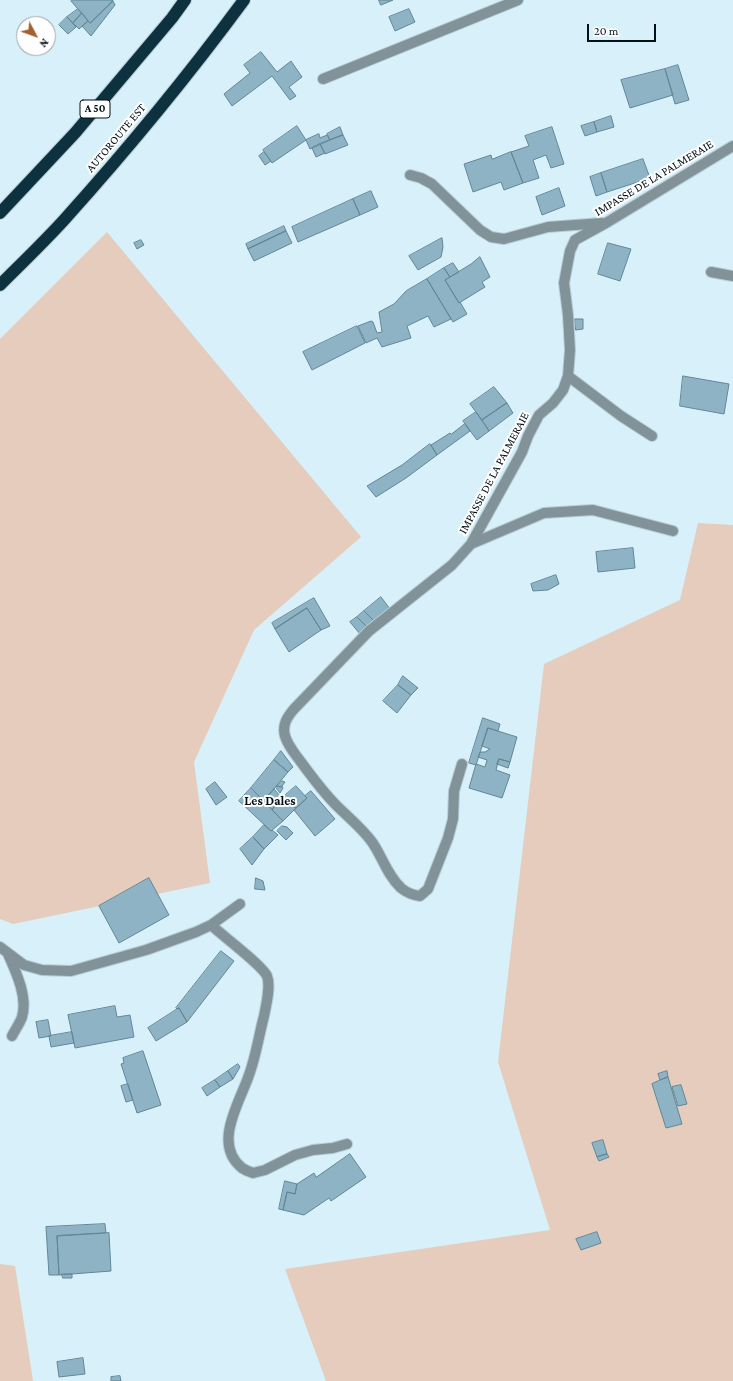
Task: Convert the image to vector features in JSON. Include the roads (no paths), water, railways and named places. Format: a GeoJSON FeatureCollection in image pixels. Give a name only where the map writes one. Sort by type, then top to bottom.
{"type":"FeatureCollection","features":[{"type":"Feature","properties":{"kind":"highway","name":"A 50"},"geometry":{"type":"LineString","coordinates":[[0,213],[74,133],[172,18],[185,0]]}},
{"type":"Feature","properties":{"kind":"highway","name":"AUTOROUTE EST"},"geometry":{"type":"LineString","coordinates":[[0,285],[63,221],[136,136],[205,53],[244,0]]}},
{"type":"Feature","properties":{"kind":"street"},"geometry":{"type":"LineString","coordinates":[[323,79],[518,0]]}},
{"type":"Feature","properties":{"kind":"street","name":"IMPASSE DE LA PALMERAIE"},"geometry":{"type":"LineString","coordinates":[[462,764],[454,791],[453,819],[450,832],[428,889],[420,896],[409,894],[394,880],[372,842],[358,826],[334,804],[316,782],[288,744],[284,734],[284,726],[286,719],[294,709],[369,631],[452,565],[471,544],[522,452],[528,436],[539,415],[553,403],[563,390],[568,376],[570,350],[564,283],[570,251],[575,240],[606,223],[733,146]]}},
{"type":"Feature","properties":{"kind":"street"},"geometry":{"type":"LineString","coordinates":[[410,175],[421,178],[432,184],[480,230],[491,237],[504,239],[548,227],[606,223]]}},
{"type":"Feature","properties":{"kind":"street"},"geometry":{"type":"LineString","coordinates":[[711,272],[733,276]]}},
{"type":"Feature","properties":{"kind":"street"},"geometry":{"type":"LineString","coordinates":[[568,376],[621,416],[652,436]]}},
{"type":"Feature","properties":{"kind":"street"},"geometry":{"type":"LineString","coordinates":[[471,544],[544,513],[593,510],[673,531]]}},
{"type":"Feature","properties":{"kind":"street"},"geometry":{"type":"LineString","coordinates":[[4,950],[24,965],[42,970],[71,970],[146,950],[211,925],[240,904]]}},
{"type":"Feature","properties":{"kind":"street"},"geometry":{"type":"LineString","coordinates":[[211,925],[259,966],[267,976],[268,989],[266,1007],[249,1074],[230,1122],[229,1144],[232,1157],[242,1168],[253,1173],[265,1170],[294,1155],[347,1144]]}},
{"type":"Feature","properties":{"kind":"street"},"geometry":{"type":"LineString","coordinates":[[4,950],[17,974],[23,995],[22,1016],[12,1036]]}},
{"type":"Feature","properties":{"kind":"district","name":"Les Dales"},"geometry":{"type":"Point","coordinates":[270,801]}}]}
